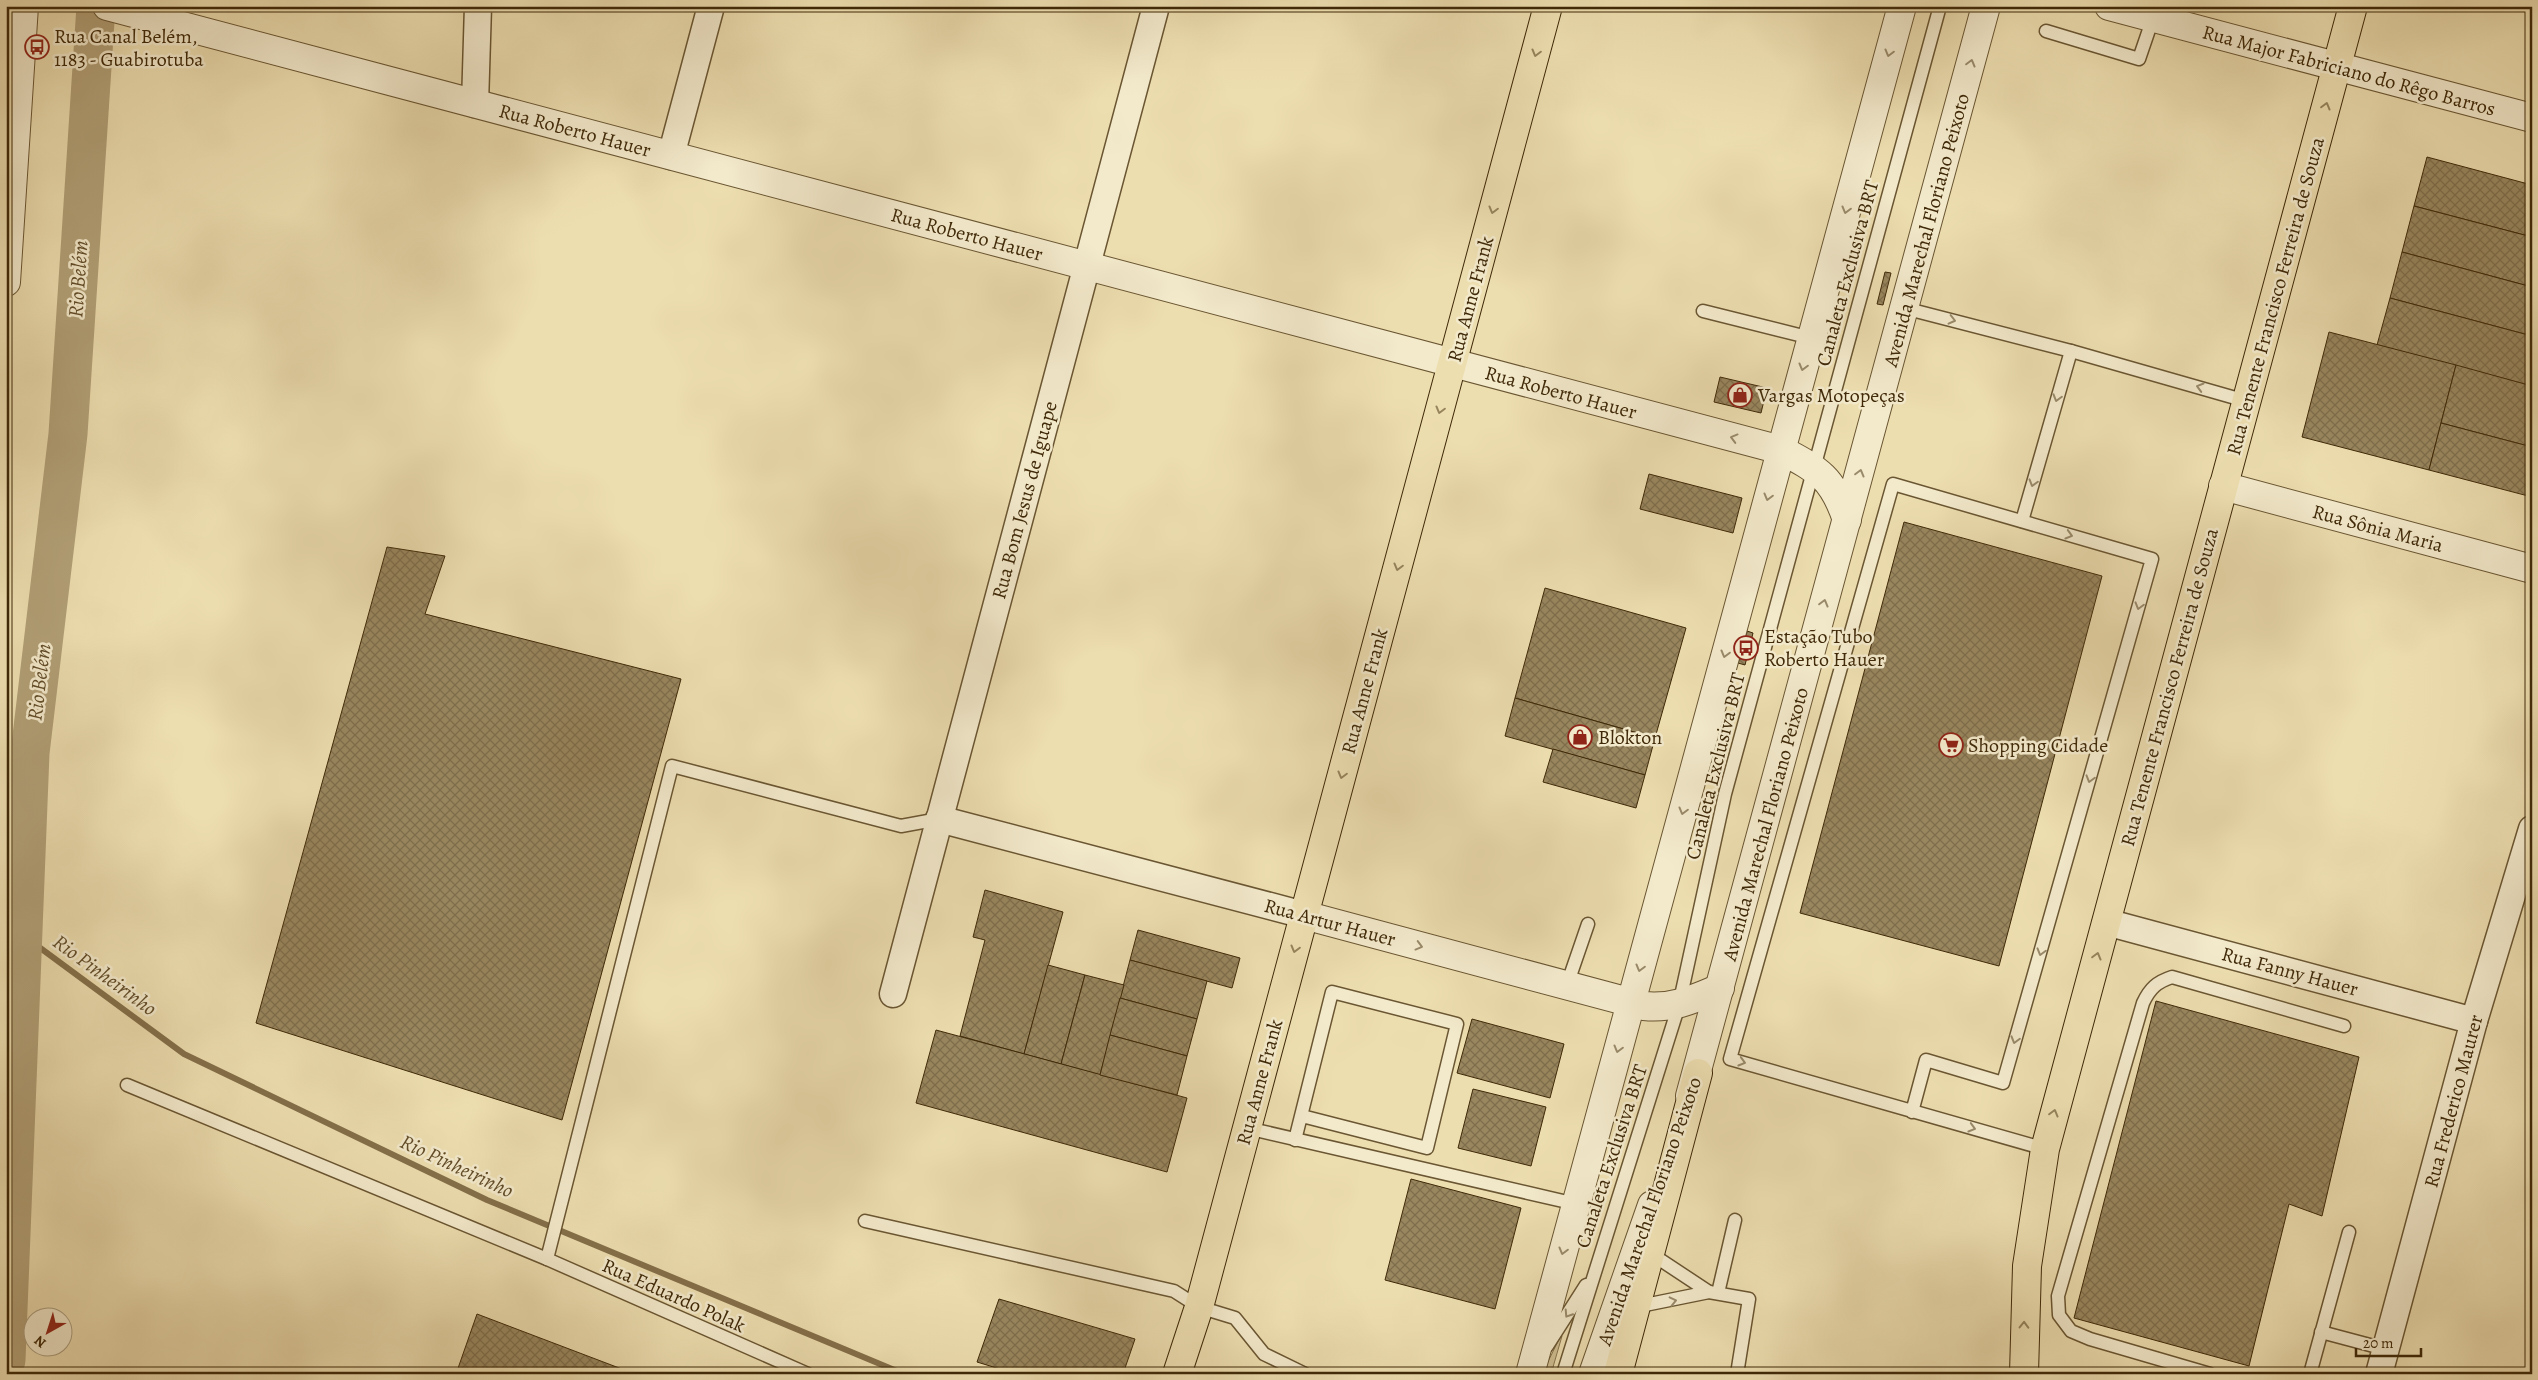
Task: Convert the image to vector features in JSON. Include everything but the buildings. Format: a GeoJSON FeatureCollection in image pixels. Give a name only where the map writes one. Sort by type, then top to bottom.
{"type":"FeatureCollection","features":[{"type":"Feature","properties":{"kind":"main road","name":"Rua Anne Frank"},"geometry":{"type":"LineString","coordinates":[[1177,1374],[1199,1307],[1548,6]]}},
{"type":"Feature","properties":{"kind":"main road","name":"Rua Tenente Francisco Ferreira de Souza"},"geometry":{"type":"LineString","coordinates":[[2024,1374],[2027,1266],[2044,1148],[2353,6]]}},
{"type":"Feature","properties":{"kind":"main road"},"geometry":{"type":"LineString","coordinates":[[1618,1374],[1698,1073]]}},
{"type":"Feature","properties":{"kind":"street"},"geometry":{"type":"LineString","coordinates":[[6,282],[24,6]]}},
{"type":"Feature","properties":{"kind":"street","name":"Rua Roberto Hauer"},"geometry":{"type":"LineString","coordinates":[[107,6],[169,16],[475,104],[1781,450],[1814,468],[1829,482],[1840,500],[1847,520]]}},
{"type":"Feature","properties":{"kind":"street"},"geometry":{"type":"LineString","coordinates":[[475,104],[478,6]]}},
{"type":"Feature","properties":{"kind":"street"},"geometry":{"type":"LineString","coordinates":[[671,156],[711,6]]}},
{"type":"Feature","properties":{"kind":"street","name":"Rua Bom Jesus de Iguape"},"geometry":{"type":"LineString","coordinates":[[893,994],[1156,6]]}},
{"type":"Feature","properties":{"kind":"street"},"geometry":{"type":"LineString","coordinates":[[1530,1373],[1902,6]]}},
{"type":"Feature","properties":{"kind":"street","name":"Avenida Marechal Floriano Peixoto"},"geometry":{"type":"LineString","coordinates":[[1593,1374],[1698,1073],[1986,6]]}},
{"type":"Feature","properties":{"kind":"street","name":"Rua Major Fabriciano do Rêgo Barros"},"geometry":{"type":"LineString","coordinates":[[2109,6],[2532,118]]}},
{"type":"Feature","properties":{"kind":"street","name":"Rua Sônia Maria"},"geometry":{"type":"LineString","coordinates":[[2224,486],[2532,569]]}},
{"type":"Feature","properties":{"kind":"street","name":"Rua Artur Hauer"},"geometry":{"type":"LineString","coordinates":[[939,819],[1631,1002],[1662,1008],[1679,1005],[1720,988]]}},
{"type":"Feature","properties":{"kind":"street","name":"Rua Frederico Maurer"},"geometry":{"type":"LineString","coordinates":[[2379,1374],[2474,1021],[2532,829]]}},
{"type":"Feature","properties":{"kind":"street","name":"Rua Fanny Hauer"},"geometry":{"type":"LineString","coordinates":[[2106,922],[2474,1021]]}},
{"type":"Feature","properties":{"kind":"lane","name":"Canaleta Exclusiva BRT"},"geometry":{"type":"LineString","coordinates":[[1563,1374],[1679,1005],[1725,794],[1940,6]]}},
{"type":"Feature","properties":{"kind":"lane"},"geometry":{"type":"LineString","coordinates":[[2046,31],[2139,59],[2153,18]]}},
{"type":"Feature","properties":{"kind":"lane"},"geometry":{"type":"LineString","coordinates":[[1904,308],[2071,351],[2246,401]]}},
{"type":"Feature","properties":{"kind":"lane"},"geometry":{"type":"LineString","coordinates":[[1703,311],[1812,338]]}},
{"type":"Feature","properties":{"kind":"lane"},"geometry":{"type":"LineString","coordinates":[[2022,521],[2071,351]]}},
{"type":"Feature","properties":{"kind":"lane"},"geometry":{"type":"LineString","coordinates":[[1912,1112],[1926,1060],[2003,1083],[2152,559],[1892,484],[1730,1059],[1912,1112],[2044,1148]]}},
{"type":"Feature","properties":{"kind":"lane"},"geometry":{"type":"LineString","coordinates":[[547,1259],[672,766],[901,826],[939,819]]}},
{"type":"Feature","properties":{"kind":"lane"},"geometry":{"type":"LineString","coordinates":[[1567,985],[1588,924]]}},
{"type":"Feature","properties":{"kind":"lane"},"geometry":{"type":"LineString","coordinates":[[2210,1374],[2090,1340],[2071,1331],[2060,1315],[2058,1296],[2143,1003],[2149,989],[2159,982],[2172,977],[2344,1026]]}},
{"type":"Feature","properties":{"kind":"lane"},"geometry":{"type":"LineString","coordinates":[[1295,1140],[1332,992],[1458,1024],[1428,1148],[1302,1116]]}},
{"type":"Feature","properties":{"kind":"lane","name":"Rua Eduardo Polak"},"geometry":{"type":"LineString","coordinates":[[127,1085],[547,1259],[808,1374]]}},
{"type":"Feature","properties":{"kind":"lane"},"geometry":{"type":"LineString","coordinates":[[1247,1128],[1576,1204]]}},
{"type":"Feature","properties":{"kind":"lane"},"geometry":{"type":"LineString","coordinates":[[1714,1293],[1736,1220]]}},
{"type":"Feature","properties":{"kind":"lane"},"geometry":{"type":"LineString","coordinates":[[864,1221],[1174,1291],[1199,1307],[1236,1318],[1264,1354],[1305,1374]]}},
{"type":"Feature","properties":{"kind":"lane"},"geometry":{"type":"LineString","coordinates":[[2310,1374],[2349,1232]]}},
{"type":"Feature","properties":{"kind":"lane"},"geometry":{"type":"LineString","coordinates":[[1650,1253],[1714,1293]]}},
{"type":"Feature","properties":{"kind":"lane","name":"Canaleta Exclusiva BRT"},"geometry":{"type":"LineString","coordinates":[[1530,1373],[1594,1273]]}},
{"type":"Feature","properties":{"kind":"lane"},"geometry":{"type":"LineString","coordinates":[[1635,1307],[1714,1293],[1749,1299],[1737,1374]]}},
{"type":"Feature","properties":{"kind":"lane"},"geometry":{"type":"LineString","coordinates":[[2321,1332],[2385,1349]]}},
{"type":"Feature","properties":{"kind":"green space"},"geometry":{"type":"Polygon","coordinates":[[[1562,1336],[1551,1374],[1542,1374],[1560,1337],[1562,1336]]]}},
{"type":"Feature","properties":{"kind":"waterway","name":"Rio Belém"},"geometry":{"type":"LineString","coordinates":[[6,1360],[30,753],[68,434],[96,6]]}},
{"type":"Feature","properties":{"kind":"waterway","name":"Rio Pinheirinho"},"geometry":{"type":"LineString","coordinates":[[24,936],[184,1054],[487,1200],[904,1374]]}},
{"type":"Feature","properties":{"kind":"place","name":"Rua Canal Belém, 1183 - Guabirotuba"},"geometry":{"type":"Point","coordinates":[37,47]}},
{"type":"Feature","properties":{"kind":"place","name":"Vargas Motopeças"},"geometry":{"type":"Point","coordinates":[1740,395]}},
{"type":"Feature","properties":{"kind":"place","name":"Estação Tubo Roberto Hauer"},"geometry":{"type":"Point","coordinates":[1746,648]}},
{"type":"Feature","properties":{"kind":"place","name":"Blokton"},"geometry":{"type":"Point","coordinates":[1580,737]}},
{"type":"Feature","properties":{"kind":"place","name":"Shopping Cidade"},"geometry":{"type":"Point","coordinates":[1951,745]}}]}
